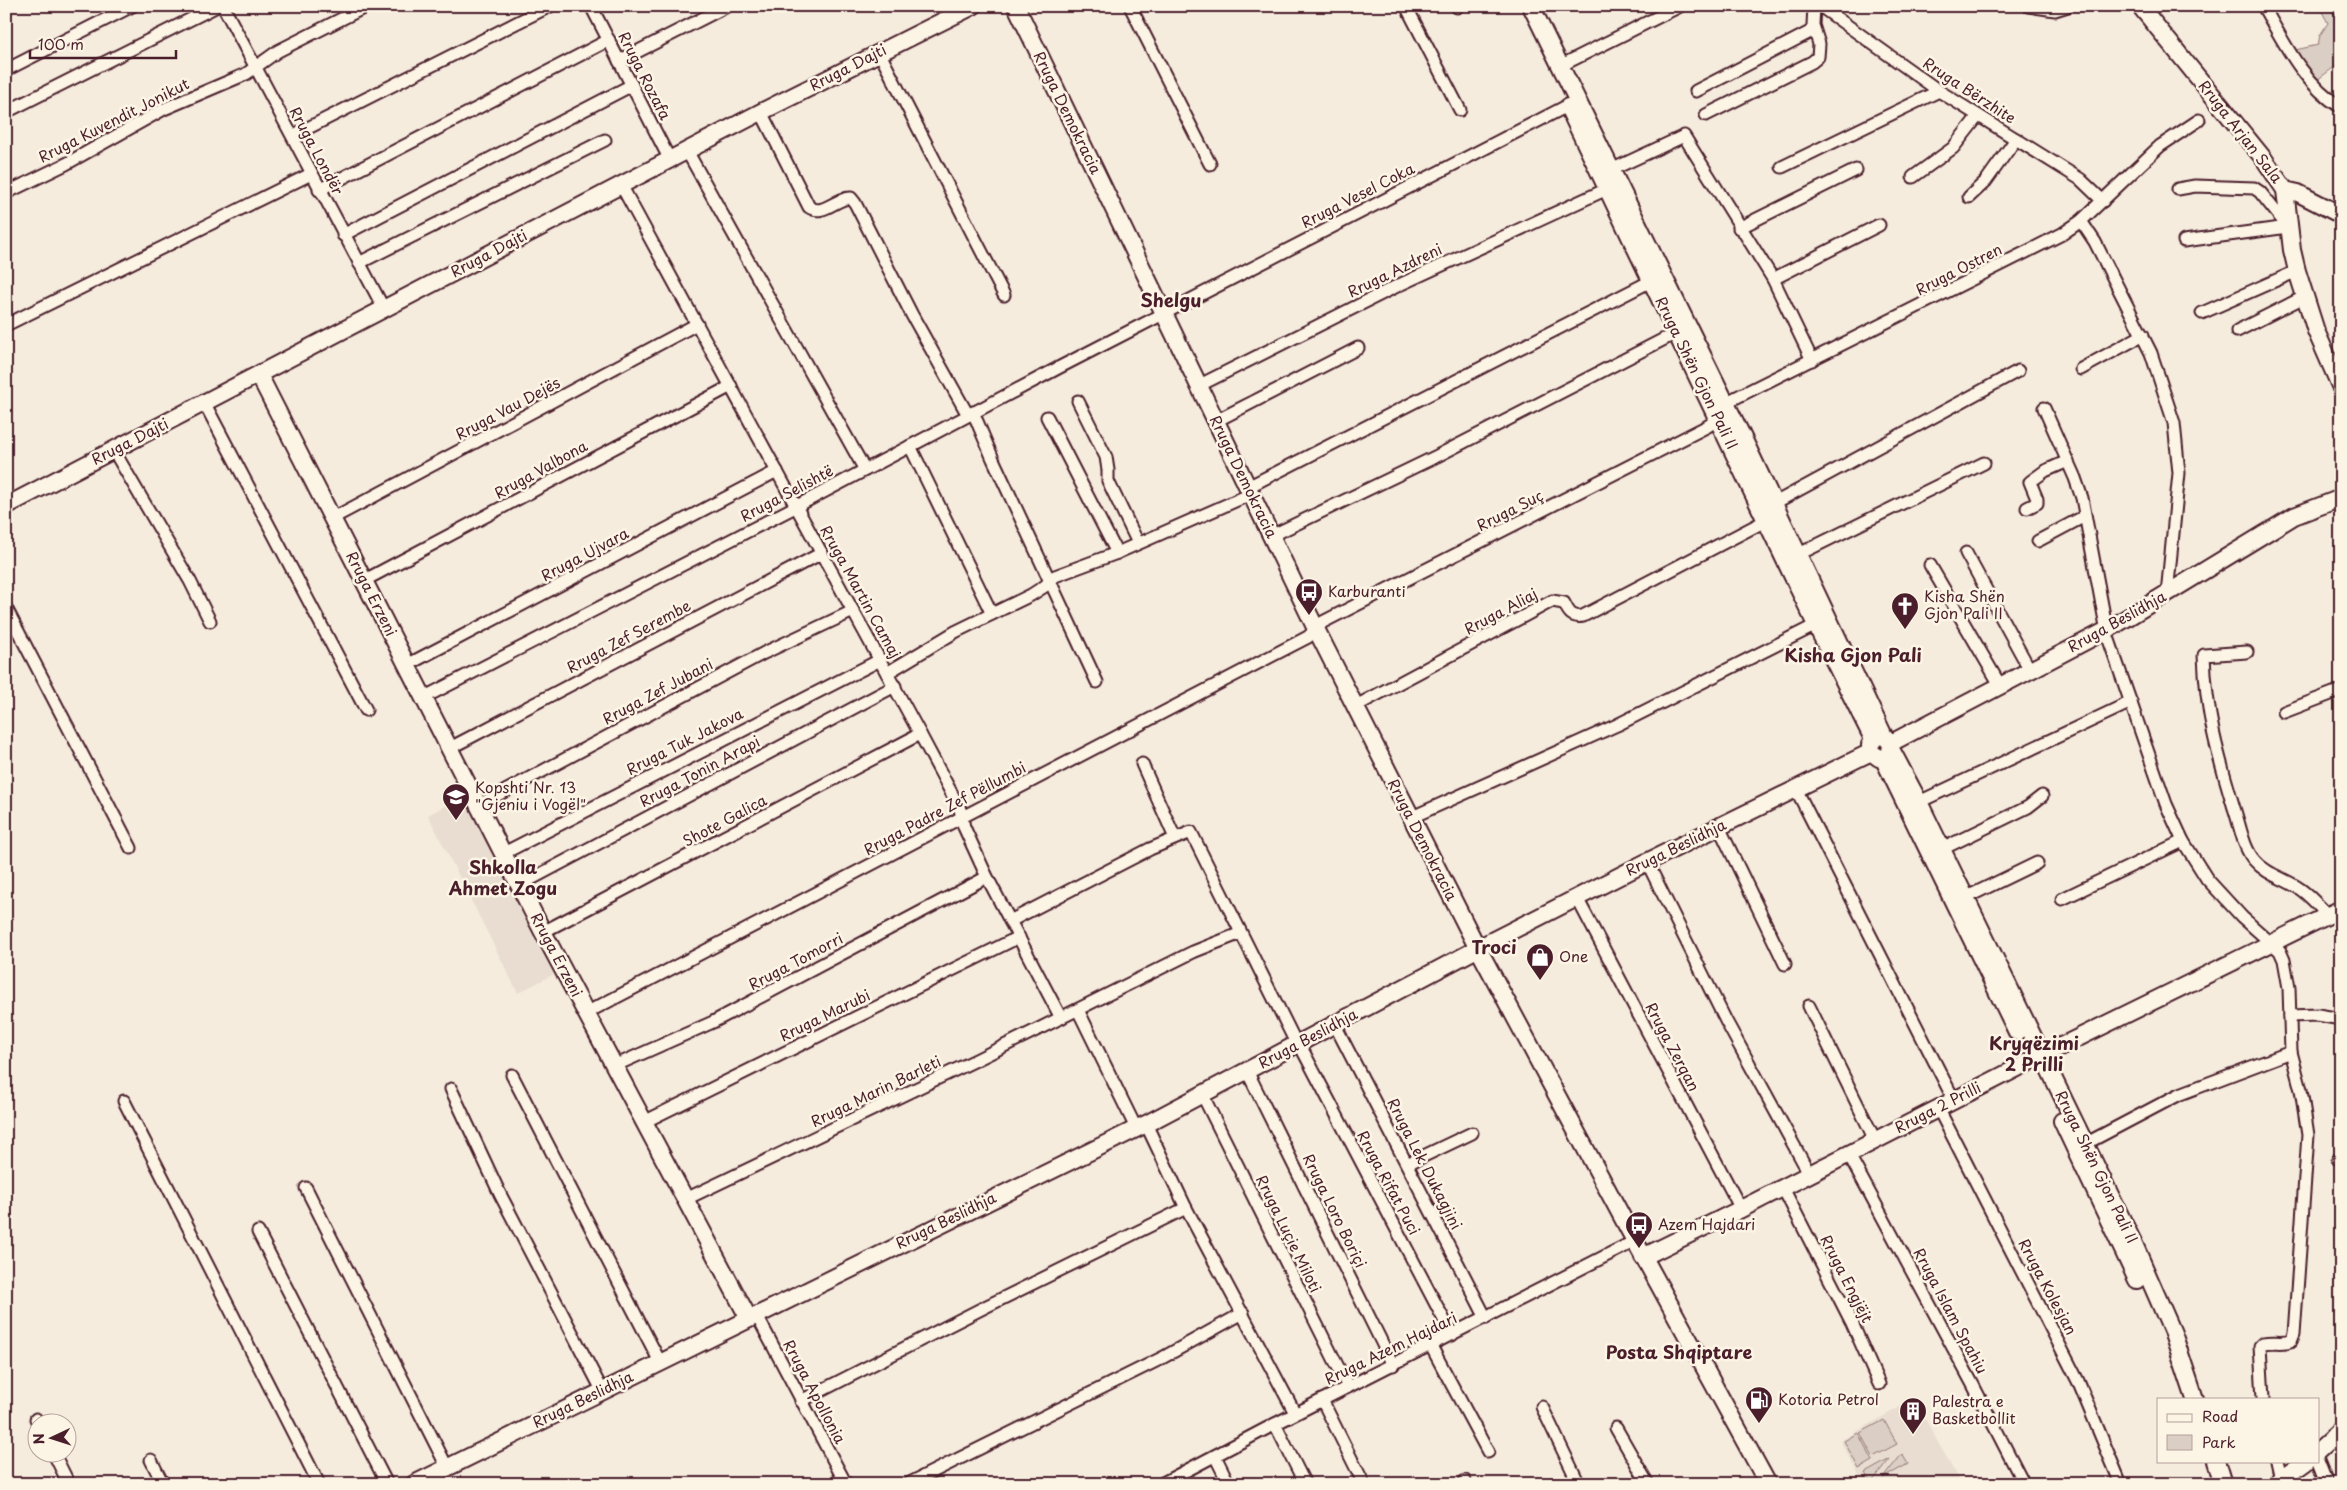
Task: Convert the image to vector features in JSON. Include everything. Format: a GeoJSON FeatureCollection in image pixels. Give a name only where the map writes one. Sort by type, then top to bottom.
{"type":"FeatureCollection","features":[{"type":"Feature","properties":{"kind":"street"},"geometry":{"type":"LineString","coordinates":[[6,70],[132,6]]}},
{"type":"Feature","properties":{"kind":"street"},"geometry":{"type":"LineString","coordinates":[[6,112],[217,6]]}},
{"type":"Feature","properties":{"kind":"street","name":"Rruga Londër"},"geometry":{"type":"LineString","coordinates":[[223,6],[319,190],[384,309]]}},
{"type":"Feature","properties":{"kind":"street","name":"Rruga Kuvendit Jonikut"},"geometry":{"type":"LineString","coordinates":[[6,193],[66,164],[164,109],[255,69],[278,51],[368,6]]}},
{"type":"Feature","properties":{"kind":"street"},"geometry":{"type":"LineString","coordinates":[[296,134],[550,6]]}},
{"type":"Feature","properties":{"kind":"street","name":"Rruga Rozafa"},"geometry":{"type":"LineString","coordinates":[[591,6],[670,160]]}},
{"type":"Feature","properties":{"kind":"street"},"geometry":{"type":"LineString","coordinates":[[619,60],[727,6]]}},
{"type":"Feature","properties":{"kind":"street","name":"Rruga Dajti"},"geometry":{"type":"LineString","coordinates":[[6,506],[205,404],[761,112],[973,6]]}},
{"type":"Feature","properties":{"kind":"street","name":"Rruga Demokracia"},"geometry":{"type":"LineString","coordinates":[[1016,6],[1198,386],[1410,818],[1634,1241],[1768,1484]]}},
{"type":"Feature","properties":{"kind":"street"},"geometry":{"type":"LineString","coordinates":[[1130,6],[1210,164]]}},
{"type":"Feature","properties":{"kind":"street"},"geometry":{"type":"LineString","coordinates":[[1406,6],[1460,110]]}},
{"type":"Feature","properties":{"kind":"street","name":"Rruga Shën Gjon Pali II"},"geometry":{"type":"LineString","coordinates":[[1519,6],[1816,625],[1882,746],[1919,802],[1965,898],[2036,1059],[2151,1310],[2184,1398]]}},
{"type":"Feature","properties":{"kind":"street","name":"Rruga Shën Gjon Pali II"},"geometry":{"type":"LineString","coordinates":[[1531,6],[1773,504],[1882,746],[2036,1059],[2085,1144],[2161,1304],[2196,1398]]}},
{"type":"Feature","properties":{"kind":"street"},"geometry":{"type":"LineString","coordinates":[[1560,66],[1680,6]]}},
{"type":"Feature","properties":{"kind":"street"},"geometry":{"type":"LineString","coordinates":[[1706,115],[1812,62],[1818,57],[1820,50],[1814,30],[1814,6]]}},
{"type":"Feature","properties":{"kind":"street","name":"Rruga Bërzhite"},"geometry":{"type":"LineString","coordinates":[[1820,6],[1939,91],[2080,179],[2102,201]]}},
{"type":"Feature","properties":{"kind":"street"},"geometry":{"type":"LineString","coordinates":[[2028,6],[2055,10],[2068,6]]}},
{"type":"Feature","properties":{"kind":"street","name":"Rruga Arjan Sala"},"geometry":{"type":"LineString","coordinates":[[2140,6],[2264,159],[2285,190],[2288,208],[2288,227],[2297,270],[2316,331],[2341,388]]}},
{"type":"Feature","properties":{"kind":"street"},"geometry":{"type":"LineString","coordinates":[[2263,6],[2311,81],[2322,94],[2341,107]]}},
{"type":"Feature","properties":{"kind":"street"},"geometry":{"type":"LineString","coordinates":[[1696,91],[1814,30]]}},
{"type":"Feature","properties":{"kind":"street"},"geometry":{"type":"LineString","coordinates":[[319,190],[609,40]]}},
{"type":"Feature","properties":{"kind":"street"},"geometry":{"type":"LineString","coordinates":[[879,52],[1004,295]]}},
{"type":"Feature","properties":{"kind":"street"},"geometry":{"type":"LineString","coordinates":[[344,235],[632,85]]}},
{"type":"Feature","properties":{"kind":"street"},"geometry":{"type":"LineString","coordinates":[[1782,167],[1939,91]]}},
{"type":"Feature","properties":{"kind":"street","name":"Rruga Vesel Coka"},"geometry":{"type":"LineString","coordinates":[[1164,314],[1567,106]]}},
{"type":"Feature","properties":{"kind":"street"},"geometry":{"type":"LineString","coordinates":[[761,112],[810,207],[814,210],[820,210],[844,198],[851,198],[855,203],[912,315],[971,413],[1097,682]]}},
{"type":"Feature","properties":{"kind":"street"},"geometry":{"type":"LineString","coordinates":[[1913,177],[1953,148],[1978,116]]}},
{"type":"Feature","properties":{"kind":"street","name":"Rruga Ostren"},"geometry":{"type":"LineString","coordinates":[[1725,403],[2062,234],[2081,221],[2160,146],[2199,120]]}},
{"type":"Feature","properties":{"kind":"street"},"geometry":{"type":"LineString","coordinates":[[1611,170],[1684,136],[1739,228],[1773,279],[1812,360]]}},
{"type":"Feature","properties":{"kind":"street"},"geometry":{"type":"LineString","coordinates":[[1969,197],[1997,168],[2016,139]]}},
{"type":"Feature","properties":{"kind":"street"},"geometry":{"type":"LineString","coordinates":[[359,263],[605,140]]}},
{"type":"Feature","properties":{"kind":"street"},"geometry":{"type":"LineString","coordinates":[[687,151],[864,470]]}},
{"type":"Feature","properties":{"kind":"street"},"geometry":{"type":"LineString","coordinates":[[1739,228],[1856,170]]}},
{"type":"Feature","properties":{"kind":"street"},"geometry":{"type":"LineString","coordinates":[[6,325],[311,174]]}},
{"type":"Feature","properties":{"kind":"street","name":"Rruga Martin Camaj"},"geometry":{"type":"LineString","coordinates":[[621,185],[895,686],[960,809],[964,827],[987,877],[1061,1018]]}},
{"type":"Feature","properties":{"kind":"street"},"geometry":{"type":"LineString","coordinates":[[2178,189],[2196,186],[2254,188],[2260,192],[2288,227]]}},
{"type":"Feature","properties":{"kind":"street","name":"Rruga Azdreni"},"geometry":{"type":"LineString","coordinates":[[1198,386],[1397,286],[1607,189]]}},
{"type":"Feature","properties":{"kind":"street"},"geometry":{"type":"LineString","coordinates":[[2285,190],[2298,193],[2333,212]]}},
{"type":"Feature","properties":{"kind":"street"},"geometry":{"type":"LineString","coordinates":[[2288,208],[2299,205],[2333,212]]}},
{"type":"Feature","properties":{"kind":"street"},"geometry":{"type":"LineString","coordinates":[[2081,221],[2095,242],[2143,335],[2167,398],[2178,448],[2178,479],[2167,594]]}},
{"type":"Feature","properties":{"kind":"street"},"geometry":{"type":"LineString","coordinates":[[1773,279],[1879,225]]}},
{"type":"Feature","properties":{"kind":"street"},"geometry":{"type":"LineString","coordinates":[[2184,241],[2288,227]]}},
{"type":"Feature","properties":{"kind":"street"},"geometry":{"type":"LineString","coordinates":[[2202,313],[2297,270]]}},
{"type":"Feature","properties":{"kind":"street"},"geometry":{"type":"LineString","coordinates":[[887,673],[956,632],[1031,595],[1045,586],[1049,580],[1075,567],[1116,553],[1250,490],[1651,281]]}},
{"type":"Feature","properties":{"kind":"street"},"geometry":{"type":"LineString","coordinates":[[2237,331],[2306,296]]}},
{"type":"Feature","properties":{"kind":"street","name":"Rruga Selishtë"},"geometry":{"type":"LineString","coordinates":[[423,698],[797,506],[971,413],[1164,314]]}},
{"type":"Feature","properties":{"kind":"street","name":"Rruga Vau Dejës"},"geometry":{"type":"LineString","coordinates":[[333,518],[697,324]]}},
{"type":"Feature","properties":{"kind":"street"},"geometry":{"type":"LineString","coordinates":[[1271,536],[1437,456],[1676,334]]}},
{"type":"Feature","properties":{"kind":"street"},"geometry":{"type":"LineString","coordinates":[[2082,369],[2143,335]]}},
{"type":"Feature","properties":{"kind":"street"},"geometry":{"type":"LineString","coordinates":[[1216,422],[1358,348]]}},
{"type":"Feature","properties":{"kind":"street"},"geometry":{"type":"LineString","coordinates":[[1773,504],[2018,371]]}},
{"type":"Feature","properties":{"kind":"street","name":"Rruga Erzeni"},"geometry":{"type":"LineString","coordinates":[[259,375],[586,1013],[646,1121],[686,1199],[752,1316]]}},
{"type":"Feature","properties":{"kind":"street","name":"Rruga Valbona"},"geometry":{"type":"LineString","coordinates":[[365,580],[731,386]]}},
{"type":"Feature","properties":{"kind":"street"},"geometry":{"type":"LineString","coordinates":[[1078,401],[1106,457],[1108,481],[1138,542]]}},
{"type":"Feature","properties":{"kind":"street"},"geometry":{"type":"LineString","coordinates":[[1718,419],[1725,403]]}},
{"type":"Feature","properties":{"kind":"street"},"geometry":{"type":"LineString","coordinates":[[205,404],[366,710]]}},
{"type":"Feature","properties":{"kind":"street"},"geometry":{"type":"LineString","coordinates":[[2044,408],[2075,478],[2085,516],[2107,630],[2151,765],[2183,841],[2194,861],[2224,899],[2272,942],[2280,951],[2284,960],[2289,988],[2291,1052],[2301,1090],[2308,1135],[2294,1334],[2291,1341],[2263,1342],[2260,1346],[2263,1398]]}},
{"type":"Feature","properties":{"kind":"street"},"geometry":{"type":"LineString","coordinates":[[1047,416],[1116,553]]}},
{"type":"Feature","properties":{"kind":"street","name":"Rruga Suç"},"geometry":{"type":"LineString","coordinates":[[1316,629],[1323,622],[1585,490],[1718,419]]}},
{"type":"Feature","properties":{"kind":"street"},"geometry":{"type":"LineString","coordinates":[[910,446],[992,614]]}},
{"type":"Feature","properties":{"kind":"street"},"geometry":{"type":"LineString","coordinates":[[114,451],[190,581],[210,621]]}},
{"type":"Feature","properties":{"kind":"street"},"geometry":{"type":"LineString","coordinates":[[2027,508],[2036,503],[2037,499],[2030,482],[2045,471],[2068,461]]}},
{"type":"Feature","properties":{"kind":"street"},"geometry":{"type":"LineString","coordinates":[[1797,555],[1984,463]]}},
{"type":"Feature","properties":{"kind":"street","name":"Rruga Ujvara"},"geometry":{"type":"LineString","coordinates":[[407,665],[777,471]]}},
{"type":"Feature","properties":{"kind":"street","name":"Rruga Beslidhja"},"geometry":{"type":"LineString","coordinates":[[414,1484],[1141,1126],[1478,948],[1882,746],[2107,630],[2294,516],[2341,498]]}},
{"type":"Feature","properties":{"kind":"street"},"geometry":{"type":"LineString","coordinates":[[2038,541],[2085,516]]}},
{"type":"Feature","properties":{"kind":"street","name":"Rruga Aliaj"},"geometry":{"type":"LineString","coordinates":[[1354,707],[1552,601],[1564,604],[1570,614],[1576,617],[1583,616],[1765,520]]}},
{"type":"Feature","properties":{"kind":"street","name":"Rruga Zef Serembe"},"geometry":{"type":"LineString","coordinates":[[450,748],[822,553]]}},
{"type":"Feature","properties":{"kind":"street"},"geometry":{"type":"LineString","coordinates":[[1966,553],[2030,670]]}},
{"type":"Feature","properties":{"kind":"street"},"geometry":{"type":"LineString","coordinates":[[1930,565],[2000,685]]}},
{"type":"Feature","properties":{"kind":"street"},"geometry":{"type":"LineString","coordinates":[[6,608],[130,848]]}},
{"type":"Feature","properties":{"kind":"street","name":"Rruga Zef Jubani"},"geometry":{"type":"LineString","coordinates":[[479,805],[764,653],[853,611]]}},
{"type":"Feature","properties":{"kind":"street"},"geometry":{"type":"LineString","coordinates":[[1410,818],[1616,724],[1816,625]]}},
{"type":"Feature","properties":{"kind":"street","name":"Rruga Padre Zef Pëllumbi"},"geometry":{"type":"LineString","coordinates":[[586,1013],[1308,637],[1316,629]]}},
{"type":"Feature","properties":{"kind":"street"},"geometry":{"type":"LineString","coordinates":[[2247,652],[2204,655],[2205,690],[2212,733],[2241,830],[2248,850],[2261,868],[2297,887],[2334,912]]}},
{"type":"Feature","properties":{"kind":"street","name":"Rruga Tuk Jakova"},"geometry":{"type":"LineString","coordinates":[[504,853],[880,660]]}},
{"type":"Feature","properties":{"kind":"street","name":"Rruga Tonin Arapi"},"geometry":{"type":"LineString","coordinates":[[520,885],[895,686]]}},
{"type":"Feature","properties":{"kind":"street"},"geometry":{"type":"LineString","coordinates":[[2284,712],[2341,690]]}},
{"type":"Feature","properties":{"kind":"street"},"geometry":{"type":"LineString","coordinates":[[1919,802],[2131,702]]}},
{"type":"Feature","properties":{"kind":"street","name":"Shote Galica"},"geometry":{"type":"LineString","coordinates":[[544,932],[920,734]]}},
{"type":"Feature","properties":{"kind":"street"},"geometry":{"type":"LineString","coordinates":[[1010,921],[1175,838],[1142,764]]}},
{"type":"Feature","properties":{"kind":"street"},"geometry":{"type":"LineString","coordinates":[[1796,789],[1954,1100]]}},
{"type":"Feature","properties":{"kind":"street"},"geometry":{"type":"LineString","coordinates":[[1942,850],[2028,807],[2042,796]]}},
{"type":"Feature","properties":{"kind":"street"},"geometry":{"type":"LineString","coordinates":[[1719,827],[1785,964]]}},
{"type":"Feature","properties":{"kind":"street","name":"Rruga Rifat Puci"},"geometry":{"type":"LineString","coordinates":[[1175,838],[1191,832],[1240,933],[1452,1335]]}},
{"type":"Feature","properties":{"kind":"street"},"geometry":{"type":"LineString","coordinates":[[2062,899],[2183,841]]}},
{"type":"Feature","properties":{"kind":"street"},"geometry":{"type":"LineString","coordinates":[[1647,862],[1726,1021],[1809,1173]]}},
{"type":"Feature","properties":{"kind":"street"},"geometry":{"type":"LineString","coordinates":[[1965,898],[2037,863]]}},
{"type":"Feature","properties":{"kind":"street","name":"Rruga Tomorri"},"geometry":{"type":"LineString","coordinates":[[614,1066],[713,1022],[987,877]]}},
{"type":"Feature","properties":{"kind":"street","name":"Rruga Zerqan"},"geometry":{"type":"LineString","coordinates":[[1577,898],[1741,1209]]}},
{"type":"Feature","properties":{"kind":"street","name":"Rruga 2 Prilli"},"geometry":{"type":"LineString","coordinates":[[1643,1257],[2036,1059],[2334,912]]}},
{"type":"Feature","properties":{"kind":"street","name":"Rruga Marin Barleti"},"geometry":{"type":"LineString","coordinates":[[686,1199],[1078,1010],[1193,952],[1240,933]]}},
{"type":"Feature","properties":{"kind":"street","name":"Rruga Marubi"},"geometry":{"type":"LineString","coordinates":[[646,1121],[1019,937]]}},
{"type":"Feature","properties":{"kind":"street"},"geometry":{"type":"LineString","coordinates":[[1809,1006],[1876,1140]]}},
{"type":"Feature","properties":{"kind":"street"},"geometry":{"type":"LineString","coordinates":[[1078,1010],[1296,1413]]}},
{"type":"Feature","properties":{"kind":"street"},"geometry":{"type":"LineString","coordinates":[[2290,1016],[2318,1015],[2341,1018]]}},
{"type":"Feature","properties":{"kind":"street","name":"Rruga Lek Dukagjini"},"geometry":{"type":"LineString","coordinates":[[1335,1025],[1486,1318]]}},
{"type":"Feature","properties":{"kind":"street"},"geometry":{"type":"LineString","coordinates":[[2085,1144],[2180,1094],[2291,1052]]}},
{"type":"Feature","properties":{"kind":"street","name":"Rruga Loro Boriçi"},"geometry":{"type":"LineString","coordinates":[[1247,1071],[1393,1365]]}},
{"type":"Feature","properties":{"kind":"street"},"geometry":{"type":"LineString","coordinates":[[512,1075],[660,1362]]}},
{"type":"Feature","properties":{"kind":"street"},"geometry":{"type":"LineString","coordinates":[[451,1089],[500,1194],[602,1390]]}},
{"type":"Feature","properties":{"kind":"street","name":"Rruga Luçie Miloti"},"geometry":{"type":"LineString","coordinates":[[1202,1094],[1348,1387]]}},
{"type":"Feature","properties":{"kind":"street"},"geometry":{"type":"LineString","coordinates":[[124,1101],[319,1484]]}},
{"type":"Feature","properties":{"kind":"street","name":"Rruga Kolesjan"},"geometry":{"type":"LineString","coordinates":[[1938,1108],[2078,1381],[2121,1484]]}},
{"type":"Feature","properties":{"kind":"street"},"geometry":{"type":"LineString","coordinates":[[1407,1164],[1472,1133]]}},
{"type":"Feature","properties":{"kind":"street","name":"Rruga Islam Spahiu"},"geometry":{"type":"LineString","coordinates":[[1848,1154],[1968,1374],[2024,1484]]}},
{"type":"Feature","properties":{"kind":"street"},"geometry":{"type":"LineString","coordinates":[[306,1188],[447,1467]]}},
{"type":"Feature","properties":{"kind":"street","name":"Rruga Engjëjt"},"geometry":{"type":"LineString","coordinates":[[1783,1188],[1848,1315],[1879,1384]]}},
{"type":"Feature","properties":{"kind":"street"},"geometry":{"type":"LineString","coordinates":[[801,1401],[985,1307],[1186,1208]]}},
{"type":"Feature","properties":{"kind":"street"},"geometry":{"type":"LineString","coordinates":[[258,1232],[387,1484]]}},
{"type":"Feature","properties":{"kind":"street","name":"Rruga Azem Hajdari"},"geometry":{"type":"LineString","coordinates":[[1162,1484],[1296,1413],[1431,1346],[1634,1241]]}},
{"type":"Feature","properties":{"kind":"street"},"geometry":{"type":"LineString","coordinates":[[908,1484],[1162,1358],[1243,1313]]}},
{"type":"Feature","properties":{"kind":"street","name":"Rruga Apollonia"},"geometry":{"type":"LineString","coordinates":[[752,1316],[846,1484]]}},
{"type":"Feature","properties":{"kind":"street"},"geometry":{"type":"LineString","coordinates":[[1431,1346],[1488,1452]]}},
{"type":"Feature","properties":{"kind":"street"},"geometry":{"type":"LineString","coordinates":[[1322,1400],[1364,1484]]}},
{"type":"Feature","properties":{"kind":"street"},"geometry":{"type":"LineString","coordinates":[[1542,1407],[1579,1484]]}},
{"type":"Feature","properties":{"kind":"street"},"geometry":{"type":"LineString","coordinates":[[1275,1424],[1305,1484]]}},
{"type":"Feature","properties":{"kind":"street"},"geometry":{"type":"LineString","coordinates":[[1616,1428],[1648,1484]]}},
{"type":"Feature","properties":{"kind":"street"},"geometry":{"type":"LineString","coordinates":[[2320,1449],[2341,1430]]}},
{"type":"Feature","properties":{"kind":"street"},"geometry":{"type":"LineString","coordinates":[[1215,1456],[1229,1484]]}},
{"type":"Feature","properties":{"kind":"street"},"geometry":{"type":"LineString","coordinates":[[151,1460],[164,1484]]}},
{"type":"Feature","properties":{"kind":"street"},"geometry":{"type":"LineString","coordinates":[[58,1462],[70,1484]]}},
{"type":"Feature","properties":{"kind":"street"},"geometry":{"type":"LineString","coordinates":[[2204,1462],[2212,1484]]}},
{"type":"Feature","properties":{"kind":"street"},"geometry":{"type":"LineString","coordinates":[[2216,1462],[2223,1484]]}},
{"type":"Feature","properties":{"kind":"street"},"geometry":{"type":"LineString","coordinates":[[2277,1462],[2278,1481]]}},
{"type":"Feature","properties":{"kind":"street"},"geometry":{"type":"LineString","coordinates":[[2278,1481],[2305,1462]]}},
{"type":"Feature","properties":{"kind":"street"},"geometry":{"type":"LineString","coordinates":[[2318,1462],[2327,1484]]}},
{"type":"Feature","properties":{"kind":"shaded area"},"geometry":{"type":"Polygon","coordinates":[[[454,801],[471,803],[558,972],[518,993],[428,815],[454,801]]]}},
{"type":"Feature","properties":{"kind":"shaded area"},"geometry":{"type":"Polygon","coordinates":[[[1914,1399],[1961,1484],[1864,1484],[1840,1441],[1914,1399]]]}},
{"type":"Feature","properties":{"kind":"green space"},"geometry":{"type":"Polygon","coordinates":[[[2319,6],[2341,6],[2341,62],[2317,80],[2295,50],[2318,45],[2320,35],[2328,23],[2319,6]]]}},
{"type":"Feature","properties":{"kind":"green space"},"geometry":{"type":"Polygon","coordinates":[[[1884,1420],[1897,1444],[1873,1457],[1860,1433],[1884,1420]]]}},
{"type":"Feature","properties":{"kind":"green space"},"geometry":{"type":"Polygon","coordinates":[[[1858,1433],[1873,1461],[1859,1469],[1844,1441],[1858,1433]]]}},
{"type":"Feature","properties":{"kind":"green space"},"geometry":{"type":"Polygon","coordinates":[[[1902,1454],[1908,1464],[1883,1478],[1902,1454]]]}},
{"type":"Feature","properties":{"kind":"green space"},"geometry":{"type":"Polygon","coordinates":[[[1890,1459],[1871,1483],[1865,1473],[1890,1459]]]}},
{"type":"Feature","properties":{"kind":"waterway"},"geometry":{"type":"LineString","coordinates":[[2328,6],[2341,20]]}},
{"type":"Feature","properties":{"kind":"place","name":"Karburanti"},"geometry":{"type":"Point","coordinates":[1309,616]}},
{"type":"Feature","properties":{"kind":"place","name":"Kisha Shën Gjon Pali II"},"geometry":{"type":"Point","coordinates":[1905,630]}},
{"type":"Feature","properties":{"kind":"place","name":"Kopshti Nr. 13 \"Gjeniu i Vogël\""},"geometry":{"type":"Point","coordinates":[456,821]}},
{"type":"Feature","properties":{"kind":"place","name":"One"},"geometry":{"type":"Point","coordinates":[1540,981]}},
{"type":"Feature","properties":{"kind":"place","name":"Azem Hajdari"},"geometry":{"type":"Point","coordinates":[1639,1249]}},
{"type":"Feature","properties":{"kind":"place","name":"Kotoria Petrol"},"geometry":{"type":"Point","coordinates":[1759,1424]}},
{"type":"Feature","properties":{"kind":"place","name":"Palestra e Basketbollit"},"geometry":{"type":"Point","coordinates":[1913,1435]}},
{"type":"Feature","properties":{"kind":"district","name":"Shelgu"},"geometry":{"type":"Point","coordinates":[1171,301]}},
{"type":"Feature","properties":{"kind":"district","name":"Kisha Gjon Pali"},"geometry":{"type":"Point","coordinates":[1853,656]}},
{"type":"Feature","properties":{"kind":"district","name":"Shkolla Ahmet Zogu"},"geometry":{"type":"Point","coordinates":[503,878]}},
{"type":"Feature","properties":{"kind":"district","name":"Troci"},"geometry":{"type":"Point","coordinates":[1494,948]}},
{"type":"Feature","properties":{"kind":"district","name":"Kryqëzimi 2 Prilli"},"geometry":{"type":"Point","coordinates":[2034,1054]}},
{"type":"Feature","properties":{"kind":"district","name":"Posta Shqiptare"},"geometry":{"type":"Point","coordinates":[1679,1353]}}]}
